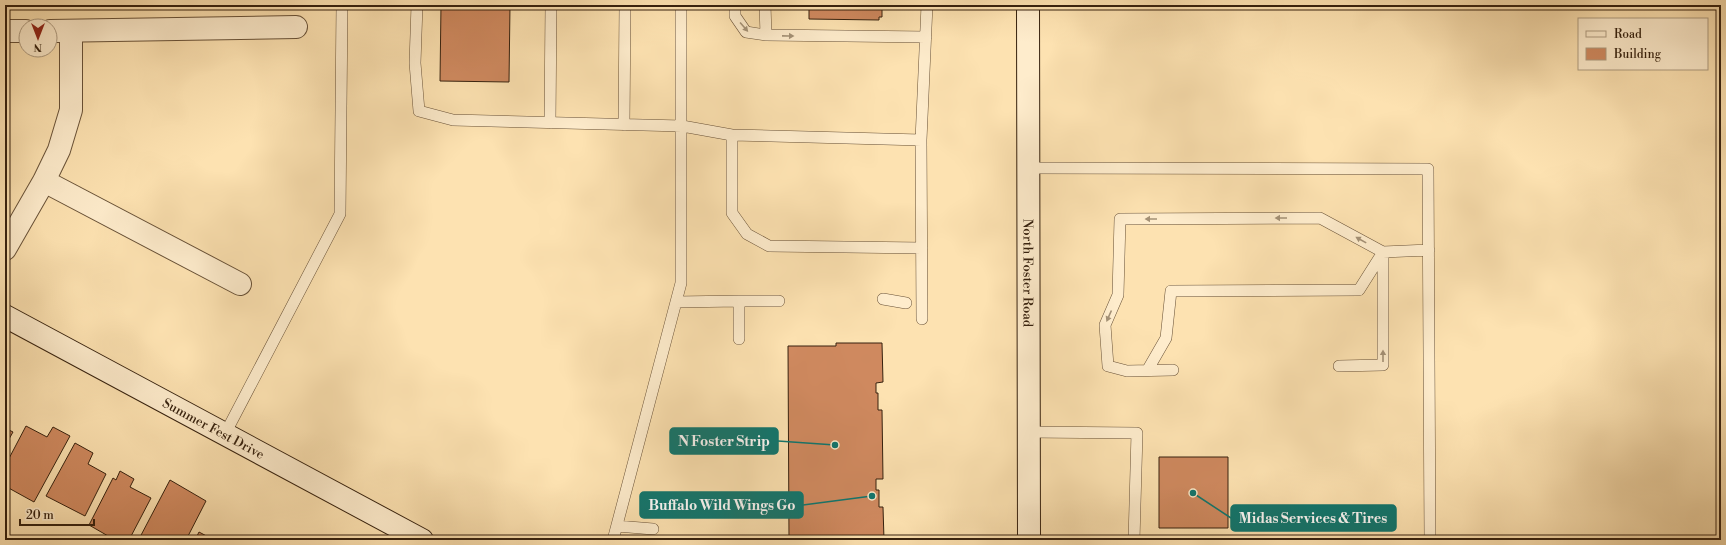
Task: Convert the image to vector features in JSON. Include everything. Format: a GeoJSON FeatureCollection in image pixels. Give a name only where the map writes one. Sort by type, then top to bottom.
{"type":"FeatureCollection","features":[{"type":"Feature","properties":{"kind":"street","name":"North Foster Road"},"geometry":{"type":"LineString","coordinates":[[1028,5],[1029,540]]}},
{"type":"Feature","properties":{"kind":"street"},"geometry":{"type":"LineString","coordinates":[[5,249],[44,181],[59,150],[71,110],[60,31],[296,27]]}},
{"type":"Feature","properties":{"kind":"street"},"geometry":{"type":"LineString","coordinates":[[5,31],[18,31]]}},
{"type":"Feature","properties":{"kind":"street"},"geometry":{"type":"LineString","coordinates":[[44,181],[240,284]]}},
{"type":"Feature","properties":{"kind":"street","name":"Summer Fest Drive"},"geometry":{"type":"LineString","coordinates":[[5,316],[422,540]]}},
{"type":"Feature","properties":{"kind":"lane"},"geometry":{"type":"LineString","coordinates":[[225,434],[340,214],[342,5]]}},
{"type":"Feature","properties":{"kind":"lane"},"geometry":{"type":"LineString","coordinates":[[417,5],[415,63],[419,111],[453,120],[682,126],[732,135],[921,140]]}},
{"type":"Feature","properties":{"kind":"lane"},"geometry":{"type":"LineString","coordinates":[[550,123],[551,5]]}},
{"type":"Feature","properties":{"kind":"lane"},"geometry":{"type":"LineString","coordinates":[[624,125],[625,5]]}},
{"type":"Feature","properties":{"kind":"lane"},"geometry":{"type":"LineString","coordinates":[[613,540],[681,283],[681,5]]}},
{"type":"Feature","properties":{"kind":"lane"},"geometry":{"type":"LineString","coordinates":[[735,5],[735,16],[746,32],[766,35],[926,37]]}},
{"type":"Feature","properties":{"kind":"lane"},"geometry":{"type":"LineString","coordinates":[[765,5],[766,35]]}},
{"type":"Feature","properties":{"kind":"lane"},"geometry":{"type":"LineString","coordinates":[[922,319],[921,140],[927,5]]}},
{"type":"Feature","properties":{"kind":"lane"},"geometry":{"type":"LineString","coordinates":[[732,135],[732,213],[747,234],[769,246],[922,248]]}},
{"type":"Feature","properties":{"kind":"lane"},"geometry":{"type":"LineString","coordinates":[[1028,168],[1428,169],[1430,540]]}},
{"type":"Feature","properties":{"kind":"lane"},"geometry":{"type":"LineString","coordinates":[[1173,370],[1127,371],[1108,366],[1105,325],[1118,295],[1120,219],[1320,218],[1384,252],[1429,250]]}},
{"type":"Feature","properties":{"kind":"lane"},"geometry":{"type":"LineString","coordinates":[[1339,366],[1383,365],[1384,252]]}},
{"type":"Feature","properties":{"kind":"lane"},"geometry":{"type":"LineString","coordinates":[[1147,371],[1166,338],[1171,291],[1359,290],[1384,252]]}},
{"type":"Feature","properties":{"kind":"lane"},"geometry":{"type":"LineString","coordinates":[[883,299],[906,304]]}},
{"type":"Feature","properties":{"kind":"lane"},"geometry":{"type":"LineString","coordinates":[[739,301],[739,339]]}},
{"type":"Feature","properties":{"kind":"lane"},"geometry":{"type":"LineString","coordinates":[[676,302],[779,301]]}},
{"type":"Feature","properties":{"kind":"lane"},"geometry":{"type":"LineString","coordinates":[[1029,432],[1137,433],[1134,540]]}},
{"type":"Feature","properties":{"kind":"lane"},"geometry":{"type":"LineString","coordinates":[[617,526],[653,529]]}},
{"type":"Feature","properties":{"kind":"building"},"geometry":{"type":"Polygon","coordinates":[[[441,5],[510,5],[509,82],[440,81],[441,5]]]}},
{"type":"Feature","properties":{"kind":"building"},"geometry":{"type":"Polygon","coordinates":[[[809,5],[882,5],[882,17],[879,17],[879,20],[809,19],[809,5]]]}},
{"type":"Feature","properties":{"kind":"building"},"geometry":{"type":"Polygon","coordinates":[[[836,343],[882,343],[883,382],[876,383],[876,393],[878,393],[878,410],[882,410],[883,479],[876,479],[876,490],[879,490],[879,507],[883,507],[884,540],[789,540],[788,346],[836,346],[836,343]]]}},
{"type":"Feature","properties":{"kind":"building"},"geometry":{"type":"Polygon","coordinates":[[[26,426],[47,437],[53,427],[70,436],[34,502],[5,486],[5,466],[26,426]]]}},
{"type":"Feature","properties":{"kind":"building"},"geometry":{"type":"Polygon","coordinates":[[[5,428],[13,432],[5,446],[5,428]]]}},
{"type":"Feature","properties":{"kind":"building"},"geometry":{"type":"Polygon","coordinates":[[[75,443],[93,453],[88,464],[106,474],[85,516],[46,496],[75,443]]]}},
{"type":"Feature","properties":{"kind":"building"},"geometry":{"type":"Polygon","coordinates":[[[1159,457],[1228,457],[1228,528],[1159,528],[1159,457]]]}},
{"type":"Feature","properties":{"kind":"building"},"geometry":{"type":"Polygon","coordinates":[[[120,471],[134,479],[130,487],[151,498],[129,540],[115,540],[89,525],[113,478],[116,480],[120,471]]]}},
{"type":"Feature","properties":{"kind":"building"},"geometry":{"type":"Polygon","coordinates":[[[170,480],[206,501],[186,540],[139,539],[170,480]]]}},
{"type":"Feature","properties":{"kind":"building"},"geometry":{"type":"Polygon","coordinates":[[[199,532],[214,540],[195,540],[199,532]]]}},
{"type":"Feature","properties":{"kind":"building"},"geometry":{"type":"Polygon","coordinates":[[[227,536],[233,540],[225,540],[227,536]]]}},
{"type":"Feature","properties":{"kind":"place","name":"N Foster Strip"},"geometry":{"type":"Point","coordinates":[835,445]}},
{"type":"Feature","properties":{"kind":"place","name":"Midas Services & Tires"},"geometry":{"type":"Point","coordinates":[1193,493]}},
{"type":"Feature","properties":{"kind":"place","name":"Buffalo Wild Wings Go"},"geometry":{"type":"Point","coordinates":[872,496]}}]}
